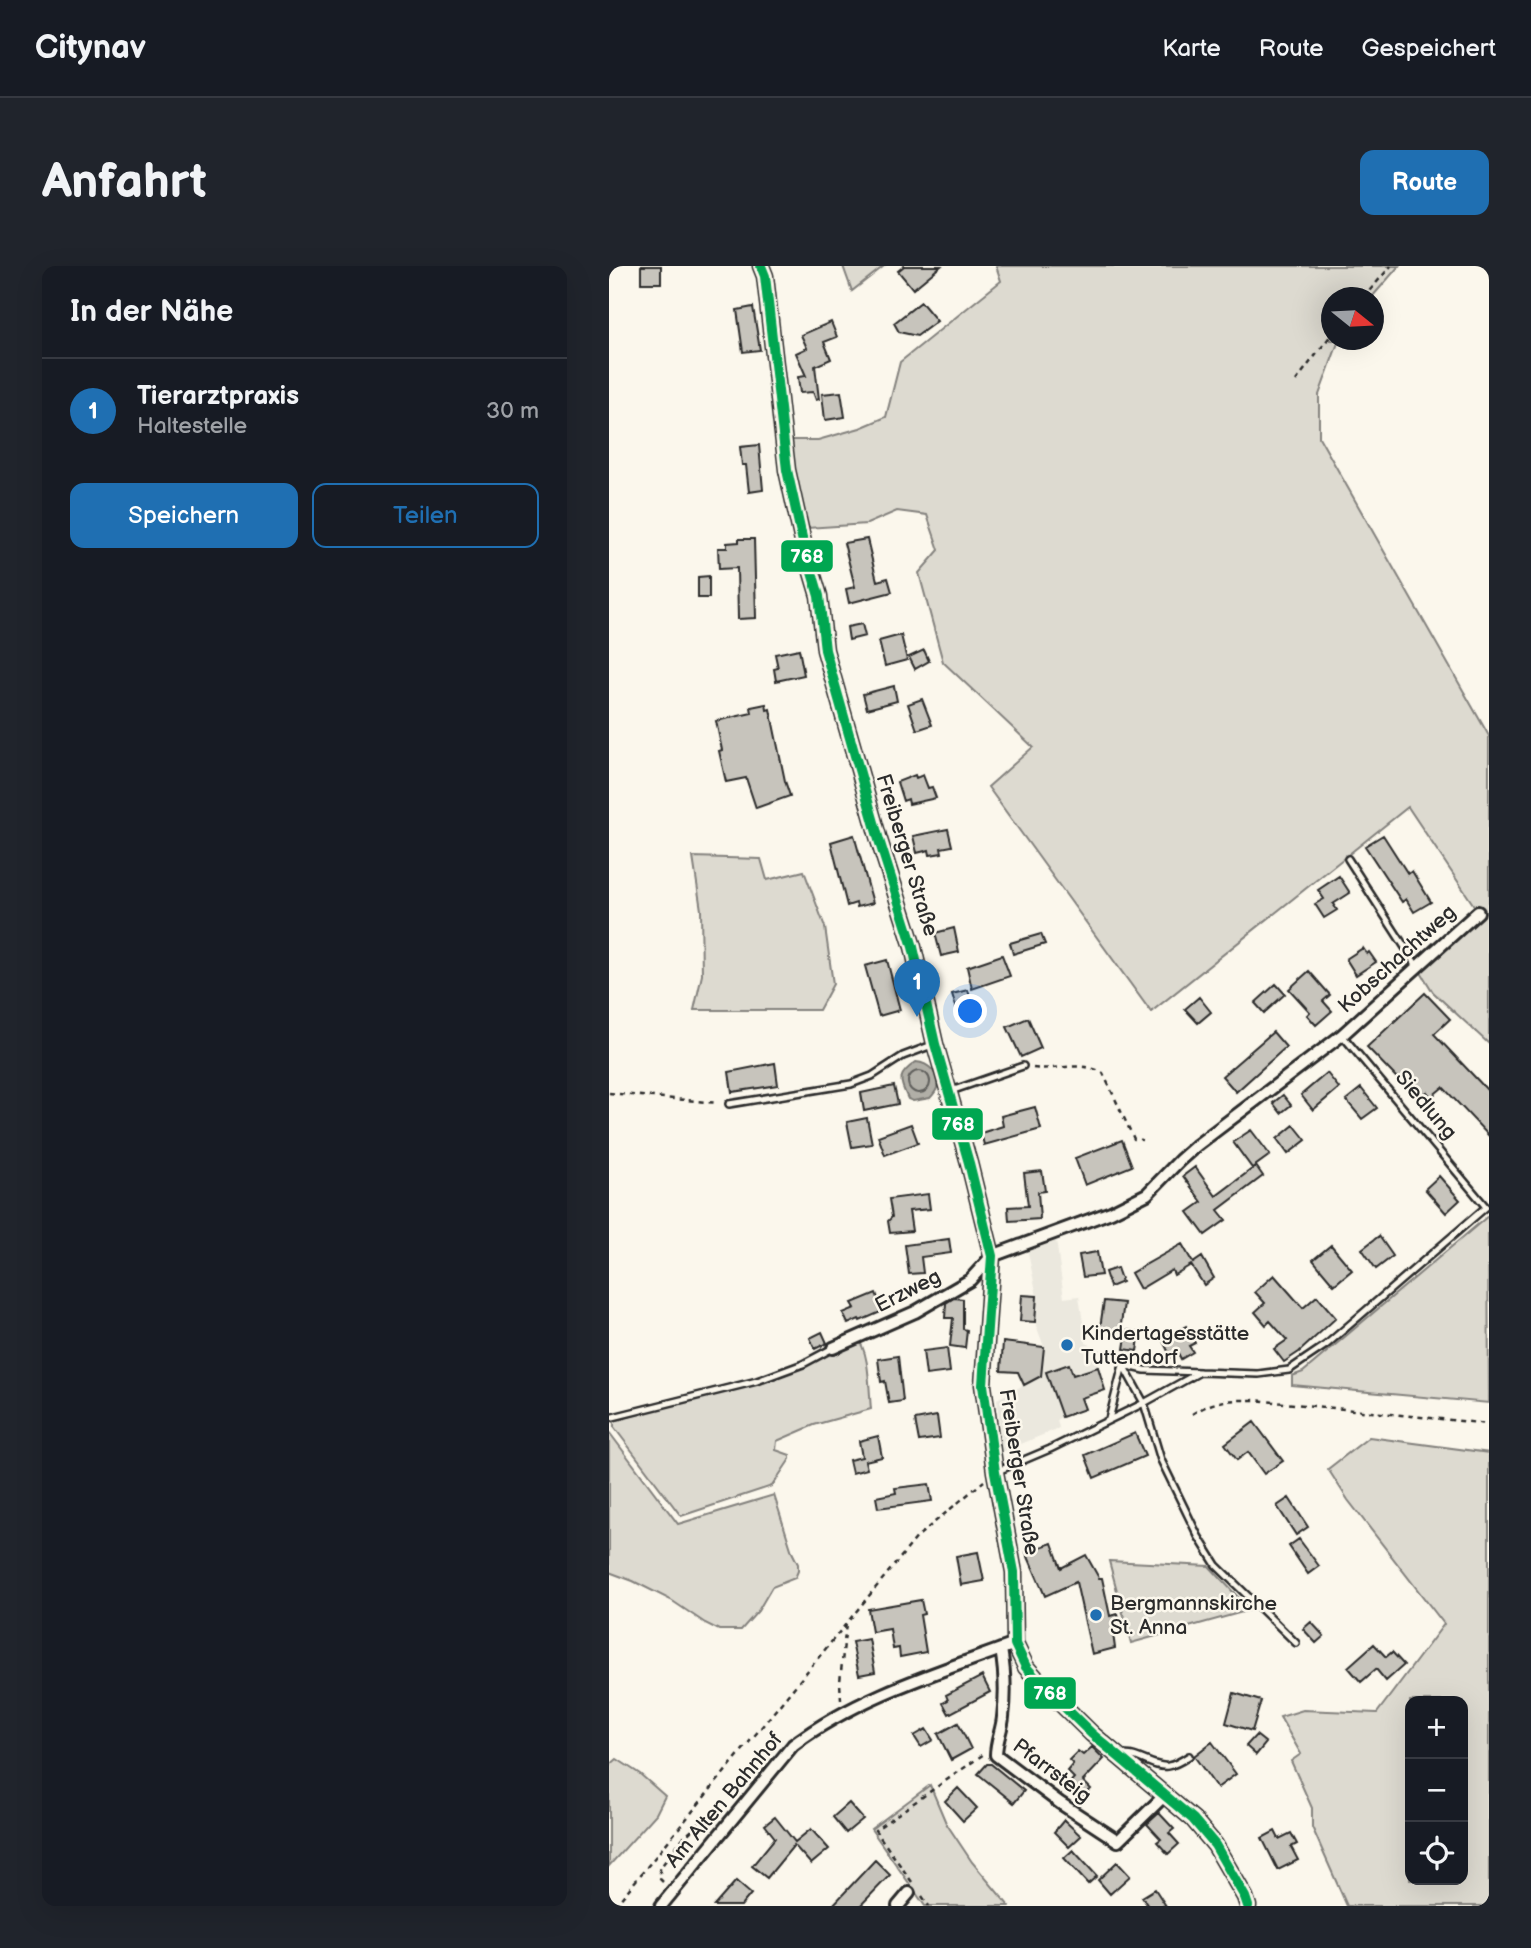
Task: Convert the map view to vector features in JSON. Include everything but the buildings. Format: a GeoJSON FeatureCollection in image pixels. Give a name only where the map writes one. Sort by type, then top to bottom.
{"type":"FeatureCollection","features":[{"type":"Feature","properties":{"kind":"street","name":"Freiberger Straße"},"geometry":{"type":"LineString","coordinates":[[761,266],[766,287],[787,470],[818,596],[825,650],[879,840],[913,947],[935,1044],[992,1256],[983,1385],[995,1472],[1014,1572],[1008,1647],[1092,1734],[1193,1819],[1215,1845],[1248,1906]]}},
{"type":"Feature","properties":{"kind":"street","name":"Kobschachtweg"},"geometry":{"type":"LineString","coordinates":[[1342,1035],[1478,912]]}},
{"type":"Feature","properties":{"kind":"street"},"geometry":{"type":"LineString","coordinates":[[992,1256],[1111,1213],[1147,1194],[1197,1145],[1342,1035]]}},
{"type":"Feature","properties":{"kind":"street","name":"Erzweg"},"geometry":{"type":"LineString","coordinates":[[833,1348],[915,1312],[969,1280],[992,1256]]}},
{"type":"Feature","properties":{"kind":"street","name":"Am Alten Bahnhof"},"geometry":{"type":"LineString","coordinates":[[661,1906],[793,1745],[815,1728],[889,1691],[1008,1647]]}},
{"type":"Feature","properties":{"kind":"street","name":"Pfarrsteig"},"geometry":{"type":"LineString","coordinates":[[1008,1647],[1004,1669],[1003,1720],[996,1741],[996,1755],[1060,1803],[1118,1841],[1165,1795]]}},
{"type":"Feature","properties":{"kind":"street"},"geometry":{"type":"LineString","coordinates":[[898,1906],[912,1890]]}},
{"type":"Feature","properties":{"kind":"lane"},"geometry":{"type":"LineString","coordinates":[[1348,859],[1417,966]]}},
{"type":"Feature","properties":{"kind":"lane","name":"Siedlung"},"geometry":{"type":"LineString","coordinates":[[1200,1372],[1258,1374],[1289,1370],[1326,1345],[1486,1207],[1342,1035]]}},
{"type":"Feature","properties":{"kind":"lane"},"geometry":{"type":"LineString","coordinates":[[729,1104],[851,1084],[872,1076],[903,1056],[935,1044]]}},
{"type":"Feature","properties":{"kind":"lane"},"geometry":{"type":"LineString","coordinates":[[948,1091],[1023,1066]]}},
{"type":"Feature","properties":{"kind":"lane"},"geometry":{"type":"LineString","coordinates":[[609,1418],[757,1381],[803,1364],[833,1348]]}},
{"type":"Feature","properties":{"kind":"lane"},"geometry":{"type":"LineString","coordinates":[[1123,1364],[1145,1370],[1200,1372]]}},
{"type":"Feature","properties":{"kind":"lane"},"geometry":{"type":"LineString","coordinates":[[1123,1364],[1144,1403],[1161,1460],[1198,1536],[1216,1565],[1296,1643]]}},
{"type":"Feature","properties":{"kind":"lane"},"geometry":{"type":"LineString","coordinates":[[1109,1419],[1123,1364]]}},
{"type":"Feature","properties":{"kind":"lane"},"geometry":{"type":"LineString","coordinates":[[995,1472],[1050,1449],[1200,1372]]}},
{"type":"Feature","properties":{"kind":"lane"},"geometry":{"type":"LineString","coordinates":[[1119,1756],[1134,1755],[1166,1766],[1189,1756]]}},
{"type":"Feature","properties":{"kind":"path"},"geometry":{"type":"LineString","coordinates":[[1373,287],[1391,266]]}},
{"type":"Feature","properties":{"kind":"path"},"geometry":{"type":"LineString","coordinates":[[1296,381],[1321,349]]}},
{"type":"Feature","properties":{"kind":"path"},"geometry":{"type":"LineString","coordinates":[[1023,1066],[1038,1069],[1071,1066],[1095,1068],[1103,1073],[1134,1139],[1142,1140]]}},
{"type":"Feature","properties":{"kind":"path"},"geometry":{"type":"LineString","coordinates":[[609,1093],[729,1104]]}},
{"type":"Feature","properties":{"kind":"path"},"geometry":{"type":"LineString","coordinates":[[1192,1415],[1212,1403],[1255,1400],[1489,1424]]}},
{"type":"Feature","properties":{"kind":"path"},"geometry":{"type":"LineString","coordinates":[[615,1906],[918,1536],[995,1472]]}},
{"type":"Feature","properties":{"kind":"path"},"geometry":{"type":"LineString","coordinates":[[845,1713],[840,1682],[846,1623]]}},
{"type":"Feature","properties":{"kind":"path"},"geometry":{"type":"LineString","coordinates":[[912,1890],[875,1830],[996,1747]]}},
{"type":"Feature","properties":{"kind":"path"},"geometry":{"type":"LineString","coordinates":[[673,1891],[660,1879],[660,1868],[682,1839],[699,1824],[721,1811],[743,1806]]}},
{"type":"Feature","properties":{"kind":"path"},"geometry":{"type":"LineString","coordinates":[[658,1853],[667,1859]]}},
{"type":"Feature","properties":{"kind":"path"},"geometry":{"type":"LineString","coordinates":[[922,1896],[929,1906]]}},
{"type":"Feature","properties":{"kind":"shaded area"},"geometry":{"type":"Polygon","coordinates":[[[843,266],[884,266],[852,291],[843,266]]]}},
{"type":"Feature","properties":{"kind":"shaded area"},"geometry":{"type":"Polygon","coordinates":[[[996,266],[1399,266],[1381,287],[1321,287],[1321,350],[1335,350],[1319,395],[1319,437],[1489,736],[1489,1044],[1433,992],[1420,971],[1481,916],[1408,807],[1151,1012],[988,787],[1033,747],[943,662],[919,573],[939,550],[927,515],[897,511],[867,524],[807,528],[790,440],[818,440],[886,417],[900,362],[1001,281],[996,266]]]}},
{"type":"Feature","properties":{"kind":"shaded area"},"geometry":{"type":"Polygon","coordinates":[[[693,857],[761,859],[767,880],[804,871],[825,927],[833,984],[819,1010],[694,1010],[702,975],[701,910],[693,857]]]}},
{"type":"Feature","properties":{"kind":"shaded area"},"geometry":{"type":"Polygon","coordinates":[[[1488,1216],[1489,1403],[1292,1385],[1292,1376],[1303,1372],[1488,1216]]]}},
{"type":"Feature","properties":{"kind":"shaded area","name":"Kindertagesstätte Tuttendorf"},"geometry":{"type":"Polygon","coordinates":[[[1056,1239],[1064,1298],[1079,1296],[1086,1343],[1104,1351],[1098,1367],[1105,1390],[1082,1398],[1085,1409],[1057,1419],[1059,1428],[1002,1452],[997,1399],[1041,1376],[1044,1347],[1035,1322],[1037,1296],[1027,1248],[1056,1239]]]}},
{"type":"Feature","properties":{"kind":"shaded area"},"geometry":{"type":"Polygon","coordinates":[[[856,1338],[861,1343],[866,1360],[871,1409],[814,1425],[777,1441],[776,1450],[790,1455],[790,1459],[772,1486],[681,1516],[614,1427],[614,1421],[786,1374],[818,1360],[856,1338]]]}},
{"type":"Feature","properties":{"kind":"shaded area"},"geometry":{"type":"Polygon","coordinates":[[[609,1432],[678,1524],[774,1495],[798,1564],[798,1571],[795,1578],[772,1587],[758,1611],[741,1630],[719,1630],[671,1600],[609,1572],[609,1432]]]}},
{"type":"Feature","properties":{"kind":"shaded area"},"geometry":{"type":"Polygon","coordinates":[[[1369,1437],[1489,1453],[1489,1906],[1347,1906],[1312,1827],[1312,1808],[1291,1761],[1301,1754],[1280,1717],[1303,1710],[1377,1713],[1444,1624],[1348,1500],[1328,1469],[1369,1437]]]}},
{"type":"Feature","properties":{"kind":"shaded area"},"geometry":{"type":"Polygon","coordinates":[[[1109,1561],[1209,1566],[1250,1610],[1131,1643],[1109,1561]]]}},
{"type":"Feature","properties":{"kind":"shaded area"},"geometry":{"type":"Polygon","coordinates":[[[617,1759],[640,1774],[665,1796],[656,1814],[609,1866],[609,1766],[617,1759]]]}},
{"type":"Feature","properties":{"kind":"shaded area"},"geometry":{"type":"Polygon","coordinates":[[[930,1785],[946,1823],[972,1862],[1009,1906],[925,1906],[871,1829],[930,1785]]]}},
{"type":"Feature","properties":{"kind":"water"},"geometry":{"type":"Polygon","coordinates":[[[916,1062],[933,1070],[937,1083],[930,1098],[913,1101],[908,1099],[901,1078],[905,1070],[916,1062]]]}},
{"type":"Feature","properties":{"kind":"transit line","name":"768"},"geometry":{"type":"LineString","coordinates":[[761,266],[765,276],[787,470],[803,542],[819,596],[825,650],[879,840],[913,947],[935,1044],[992,1256],[983,1385],[995,1472],[1014,1572],[1015,1644],[1026,1667],[1040,1683],[1092,1734],[1193,1819],[1215,1845],[1248,1906]]}},
{"type":"Feature","properties":{"kind":"place","name":"Tierarztpraxis"},"geometry":{"type":"Point","coordinates":[917,1017]}},
{"type":"Feature","properties":{"kind":"place","name":"Kindertagesstätte Tuttendorf"},"geometry":{"type":"Point","coordinates":[1067,1345]}},
{"type":"Feature","properties":{"kind":"place","name":"Bergmannskirche St. Anna"},"geometry":{"type":"Point","coordinates":[1096,1615]}}]}
